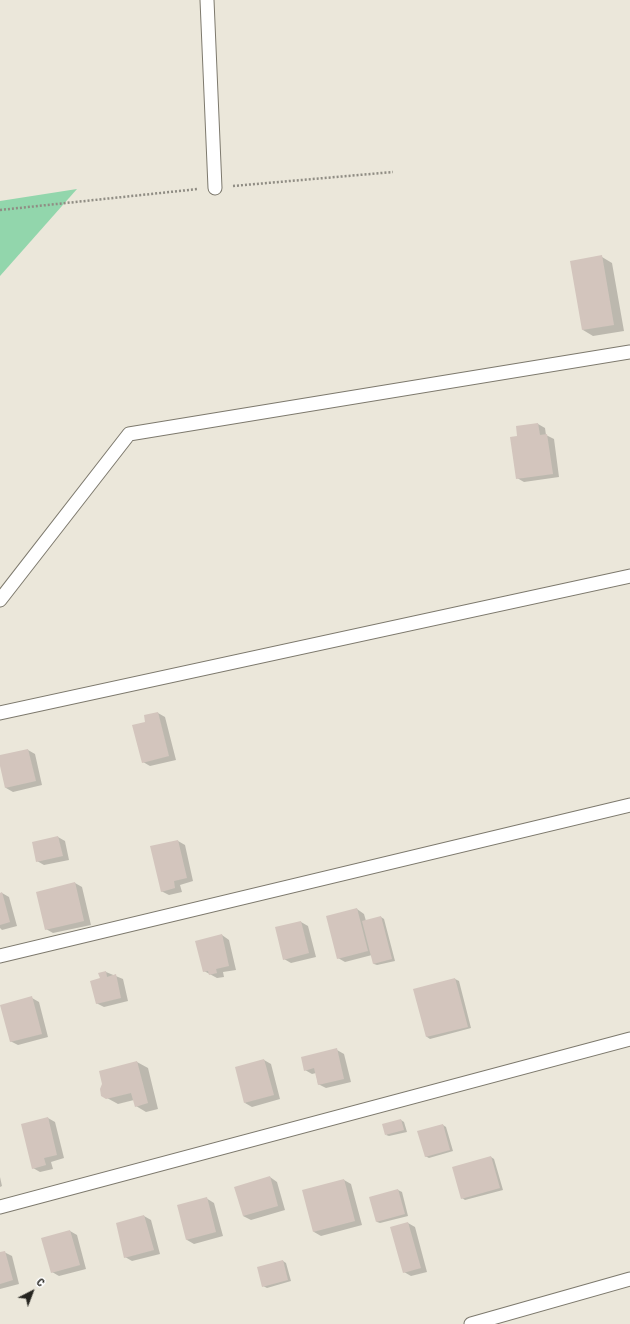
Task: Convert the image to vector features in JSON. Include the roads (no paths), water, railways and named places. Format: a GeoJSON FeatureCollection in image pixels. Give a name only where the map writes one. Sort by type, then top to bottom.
{"type":"FeatureCollection","features":[{"type":"Feature","properties":{"kind":"lane"},"geometry":{"type":"LineString","coordinates":[[207,0],[215,188]]}},
{"type":"Feature","properties":{"kind":"lane"},"geometry":{"type":"LineString","coordinates":[[0,600],[129,434],[630,352]]}},
{"type":"Feature","properties":{"kind":"lane"},"geometry":{"type":"LineString","coordinates":[[0,712],[630,576]]}},
{"type":"Feature","properties":{"kind":"lane"},"geometry":{"type":"LineString","coordinates":[[0,956],[630,805]]}},
{"type":"Feature","properties":{"kind":"lane"},"geometry":{"type":"LineString","coordinates":[[0,1207],[630,1039]]}},
{"type":"Feature","properties":{"kind":"lane"},"geometry":{"type":"LineString","coordinates":[[471,1324],[630,1279]]}}]}
